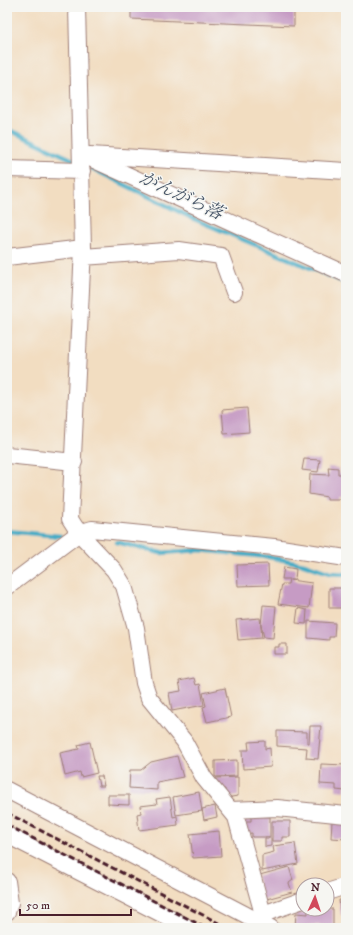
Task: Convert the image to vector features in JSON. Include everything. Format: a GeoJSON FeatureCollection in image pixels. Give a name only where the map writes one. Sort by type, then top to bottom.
{"type":"FeatureCollection","features":[{"type":"Feature","properties":{"kind":"street"},"geometry":{"type":"LineString","coordinates":[[77,7],[83,253],[74,462],[70,519],[79,533],[114,570],[124,586],[136,628],[144,683],[149,698],[184,741],[204,778],[236,817],[266,924]]}},
{"type":"Feature","properties":{"kind":"street"},"geometry":{"type":"LineString","coordinates":[[82,163],[346,274]]}},
{"type":"Feature","properties":{"kind":"street"},"geometry":{"type":"LineString","coordinates":[[7,169],[82,163],[346,171]]}},
{"type":"Feature","properties":{"kind":"street"},"geometry":{"type":"LineString","coordinates":[[7,257],[179,250],[221,256],[234,292]]}},
{"type":"Feature","properties":{"kind":"street"},"geometry":{"type":"LineString","coordinates":[[7,455],[74,462]]}},
{"type":"Feature","properties":{"kind":"street"},"geometry":{"type":"LineString","coordinates":[[7,587],[79,533],[92,529],[274,547],[346,558]]}},
{"type":"Feature","properties":{"kind":"street"},"geometry":{"type":"LineString","coordinates":[[7,790],[266,924]]}},
{"type":"Feature","properties":{"kind":"street"},"geometry":{"type":"LineString","coordinates":[[231,810],[277,808],[346,815]]}},
{"type":"Feature","properties":{"kind":"street"},"geometry":{"type":"LineString","coordinates":[[7,835],[188,928]]}},
{"type":"Feature","properties":{"kind":"street"},"geometry":{"type":"LineString","coordinates":[[7,881],[10,903],[7,912]]}},
{"type":"Feature","properties":{"kind":"street"},"geometry":{"type":"LineString","coordinates":[[335,889],[346,886]]}},
{"type":"Feature","properties":{"kind":"street"},"geometry":{"type":"LineString","coordinates":[[266,924],[295,905]]}},
{"type":"Feature","properties":{"kind":"building"},"geometry":{"type":"Polygon","coordinates":[[[131,7],[294,7],[294,26],[131,19],[131,7]]]}},
{"type":"Feature","properties":{"kind":"building"},"geometry":{"type":"Polygon","coordinates":[[[247,408],[249,432],[224,434],[222,410],[247,408]]]}},
{"type":"Feature","properties":{"kind":"building"},"geometry":{"type":"Polygon","coordinates":[[[304,459],[320,460],[318,472],[302,470],[304,459]]]}},
{"type":"Feature","properties":{"kind":"building"},"geometry":{"type":"Polygon","coordinates":[[[328,467],[338,468],[338,474],[345,474],[343,497],[340,497],[339,500],[327,500],[327,497],[309,494],[310,474],[329,475],[328,467]]]}},
{"type":"Feature","properties":{"kind":"building"},"geometry":{"type":"Polygon","coordinates":[[[268,564],[269,585],[238,586],[237,565],[268,564]]]}},
{"type":"Feature","properties":{"kind":"building"},"geometry":{"type":"Polygon","coordinates":[[[284,567],[296,569],[295,580],[290,580],[312,583],[309,608],[278,604],[282,584],[288,584],[289,579],[282,579],[284,567]]]}},
{"type":"Feature","properties":{"kind":"building"},"geometry":{"type":"Polygon","coordinates":[[[329,588],[346,588],[346,608],[329,608],[329,588]]]}},
{"type":"Feature","properties":{"kind":"building"},"geometry":{"type":"Polygon","coordinates":[[[263,605],[276,606],[273,638],[264,637],[261,625],[263,605]]]}},
{"type":"Feature","properties":{"kind":"building"},"geometry":{"type":"Polygon","coordinates":[[[298,608],[307,610],[306,624],[296,623],[298,608]]]}},
{"type":"Feature","properties":{"kind":"building"},"geometry":{"type":"Polygon","coordinates":[[[260,618],[262,638],[238,640],[236,620],[260,618]]]}},
{"type":"Feature","properties":{"kind":"building"},"geometry":{"type":"Polygon","coordinates":[[[308,621],[335,623],[334,637],[329,637],[329,640],[308,638],[308,621]]]}},
{"type":"Feature","properties":{"kind":"building"},"geometry":{"type":"Polygon","coordinates":[[[279,644],[287,644],[287,654],[274,654],[274,647],[279,647],[279,644]]]}},
{"type":"Feature","properties":{"kind":"building"},"geometry":{"type":"Polygon","coordinates":[[[194,678],[196,685],[200,684],[204,705],[172,711],[169,693],[181,691],[179,681],[194,678]]]}},
{"type":"Feature","properties":{"kind":"building"},"geometry":{"type":"Polygon","coordinates":[[[225,688],[231,717],[207,722],[203,707],[206,706],[203,693],[225,688]]]}},
{"type":"Feature","properties":{"kind":"building"},"geometry":{"type":"Polygon","coordinates":[[[310,726],[321,726],[318,759],[306,758],[307,748],[277,746],[277,731],[307,732],[307,743],[309,743],[310,726]]]}},
{"type":"Feature","properties":{"kind":"building"},"geometry":{"type":"Polygon","coordinates":[[[265,741],[265,749],[270,748],[271,767],[243,769],[242,750],[249,750],[248,742],[265,741]]]}},
{"type":"Feature","properties":{"kind":"building"},"geometry":{"type":"Polygon","coordinates":[[[90,742],[97,773],[81,777],[80,772],[65,776],[60,753],[79,749],[78,745],[90,742]]]}},
{"type":"Feature","properties":{"kind":"building"},"geometry":{"type":"Polygon","coordinates":[[[177,756],[183,777],[157,782],[157,790],[129,788],[130,770],[141,770],[151,762],[177,756]]]}},
{"type":"Feature","properties":{"kind":"building"},"geometry":{"type":"Polygon","coordinates":[[[237,760],[237,776],[215,777],[215,761],[237,760]]]}},
{"type":"Feature","properties":{"kind":"building"},"geometry":{"type":"Polygon","coordinates":[[[321,764],[346,765],[345,791],[336,790],[336,785],[320,784],[321,764]]]}},
{"type":"Feature","properties":{"kind":"building"},"geometry":{"type":"Polygon","coordinates":[[[97,776],[102,776],[104,786],[99,786],[97,776]]]}},
{"type":"Feature","properties":{"kind":"building"},"geometry":{"type":"Polygon","coordinates":[[[238,777],[238,796],[225,798],[225,789],[216,789],[216,778],[238,777]]]}},
{"type":"Feature","properties":{"kind":"building"},"geometry":{"type":"Polygon","coordinates":[[[199,792],[202,811],[176,815],[173,797],[199,792]]]}},
{"type":"Feature","properties":{"kind":"building"},"geometry":{"type":"Polygon","coordinates":[[[108,795],[129,795],[129,805],[108,804],[108,795]]]}},
{"type":"Feature","properties":{"kind":"building"},"geometry":{"type":"Polygon","coordinates":[[[170,797],[173,817],[177,816],[178,825],[139,830],[137,814],[141,813],[140,806],[157,804],[156,799],[170,797]]]}},
{"type":"Feature","properties":{"kind":"building"},"geometry":{"type":"Polygon","coordinates":[[[215,806],[217,817],[204,820],[202,809],[215,806]]]}},
{"type":"Feature","properties":{"kind":"building"},"geometry":{"type":"Polygon","coordinates":[[[251,816],[270,817],[270,837],[252,837],[252,833],[244,834],[244,821],[251,821],[251,816]]]}},
{"type":"Feature","properties":{"kind":"building"},"geometry":{"type":"Polygon","coordinates":[[[272,821],[290,821],[290,837],[282,837],[282,841],[272,841],[272,821]]]}},
{"type":"Feature","properties":{"kind":"building"},"geometry":{"type":"Polygon","coordinates":[[[332,821],[346,822],[346,839],[331,838],[332,821]]]}},
{"type":"Feature","properties":{"kind":"building"},"geometry":{"type":"Polygon","coordinates":[[[219,831],[221,856],[193,858],[190,834],[219,831]]]}},
{"type":"Feature","properties":{"kind":"building"},"geometry":{"type":"Polygon","coordinates":[[[265,838],[271,838],[271,846],[265,847],[265,838]]]}},
{"type":"Feature","properties":{"kind":"building"},"geometry":{"type":"Polygon","coordinates":[[[295,843],[298,864],[262,871],[262,855],[274,852],[273,846],[295,843]]]}},
{"type":"Feature","properties":{"kind":"building"},"geometry":{"type":"Polygon","coordinates":[[[289,867],[293,880],[289,883],[292,892],[263,900],[256,876],[289,867]]]}},
{"type":"Feature","properties":{"kind":"building"},"geometry":{"type":"Polygon","coordinates":[[[339,900],[346,900],[346,915],[341,915],[339,900]]]}},
{"type":"Feature","properties":{"kind":"building"},"geometry":{"type":"Polygon","coordinates":[[[296,917],[333,917],[333,926],[308,925],[308,928],[295,927],[296,917]]]}},
{"type":"Feature","properties":{"kind":"waterway","name":"がんがら落"},"geometry":{"type":"LineString","coordinates":[[7,129],[78,162]]}},
{"type":"Feature","properties":{"kind":"waterway","name":"がんがら落"},"geometry":{"type":"LineString","coordinates":[[85,165],[194,219],[346,283]]}},
{"type":"Feature","properties":{"kind":"waterway"},"geometry":{"type":"LineString","coordinates":[[7,531],[60,536]]}},
{"type":"Feature","properties":{"kind":"waterway"},"geometry":{"type":"LineString","coordinates":[[117,542],[161,553],[199,550],[269,557],[304,564],[330,573],[346,574]]}},
{"type":"Feature","properties":{"kind":"railway"},"geometry":{"type":"LineString","coordinates":[[7,813],[228,928]]}},
{"type":"Feature","properties":{"kind":"railway"},"geometry":{"type":"LineString","coordinates":[[7,825],[206,928]]}}]}
